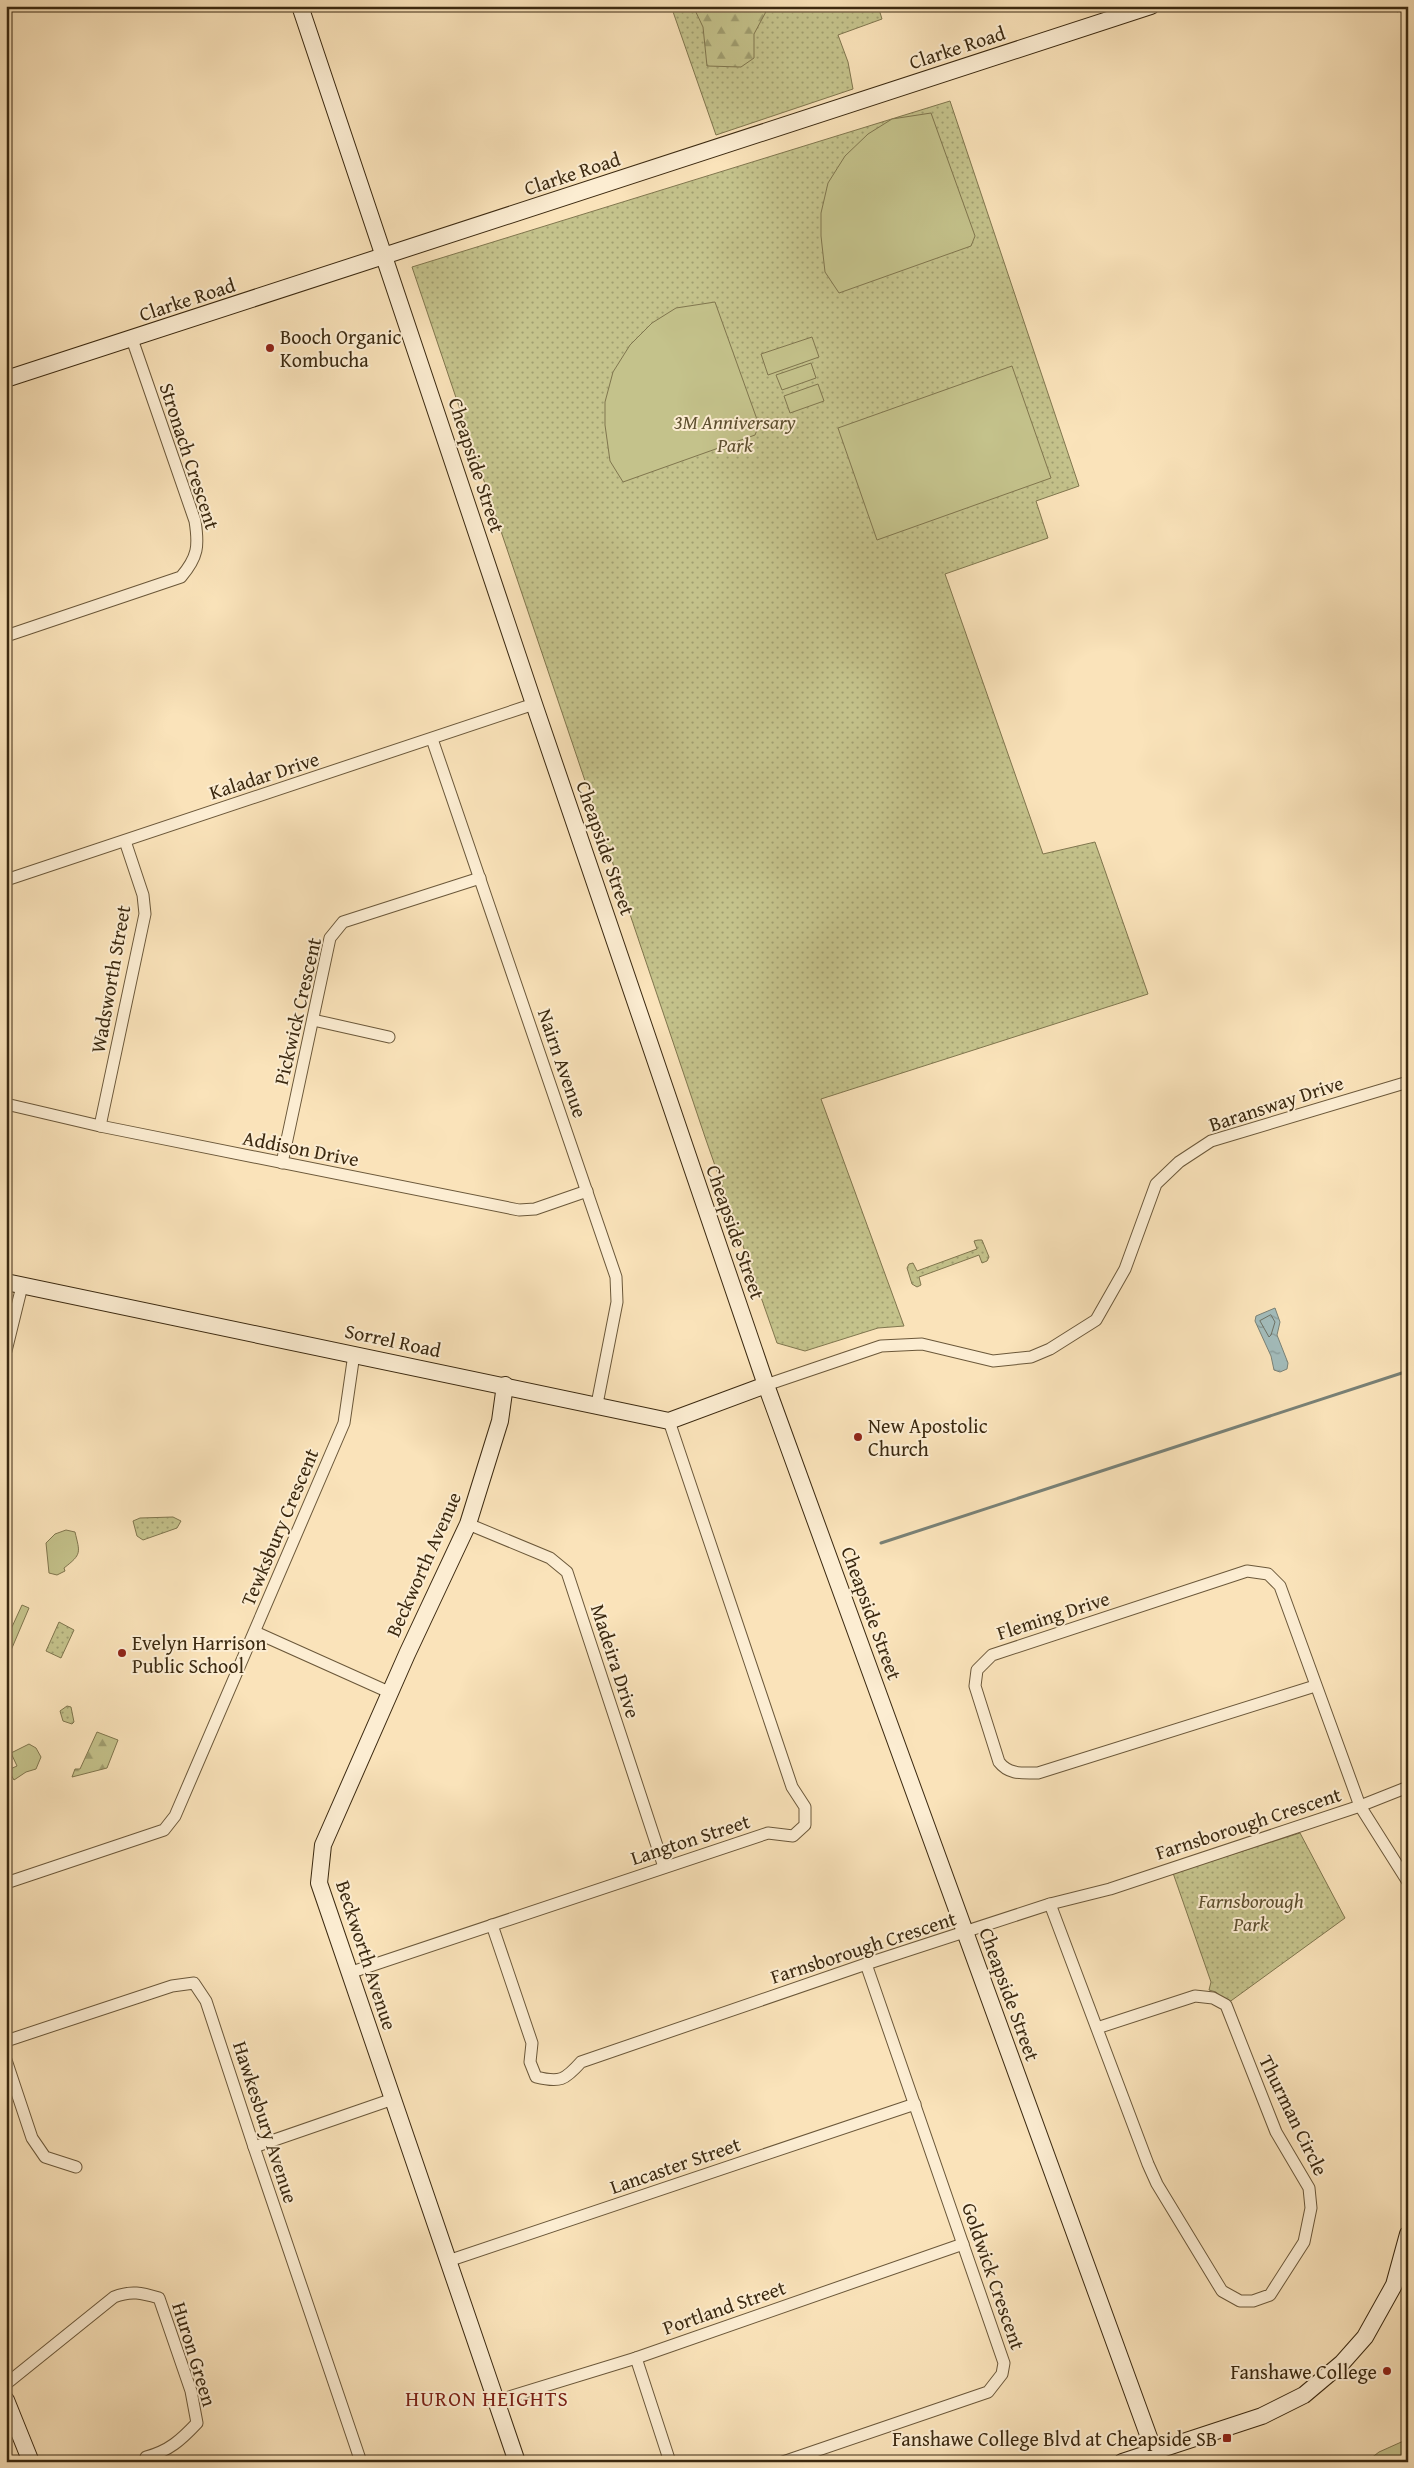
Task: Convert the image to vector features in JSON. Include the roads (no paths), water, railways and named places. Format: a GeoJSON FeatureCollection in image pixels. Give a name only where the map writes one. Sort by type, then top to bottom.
{"type":"FeatureCollection","features":[{"type":"Feature","properties":{"kind":"street","name":"Cheapside Street"},"geometry":{"type":"LineString","coordinates":[[300,6],[534,704],[766,1385],[1156,2457]]}},
{"type":"Feature","properties":{"kind":"street","name":"Clarke Road"},"geometry":{"type":"LineString","coordinates":[[6,379],[1151,6]]}},
{"type":"Feature","properties":{"kind":"street","name":"Stronach Crescent"},"geometry":{"type":"LineString","coordinates":[[6,636],[181,577],[192,564],[198,543],[195,521],[132,339]]}},
{"type":"Feature","properties":{"kind":"street","name":"Kaladar Drive"},"geometry":{"type":"LineString","coordinates":[[6,880],[534,704]]}},
{"type":"Feature","properties":{"kind":"street","name":"Nairn Avenue"},"geometry":{"type":"LineString","coordinates":[[432,739],[616,1277],[617,1302],[597,1404]]}},
{"type":"Feature","properties":{"kind":"street","name":"Wadsworth Street"},"geometry":{"type":"LineString","coordinates":[[100,1126],[145,914],[143,895],[125,841]]}},
{"type":"Feature","properties":{"kind":"street","name":"Pickwick Crescent"},"geometry":{"type":"LineString","coordinates":[[282,1163],[330,938],[343,922],[480,878]]}},
{"type":"Feature","properties":{"kind":"street"},"geometry":{"type":"LineString","coordinates":[[312,1020],[389,1037]]}},
{"type":"Feature","properties":{"kind":"street","name":"Baransway Drive"},"geometry":{"type":"LineString","coordinates":[[766,1385],[881,1346],[922,1344],[993,1361],[1031,1357],[1050,1349],[1096,1320],[1126,1269],[1156,1184],[1179,1162],[1210,1141],[1408,1082]]}},
{"type":"Feature","properties":{"kind":"street","name":"Addison Drive"},"geometry":{"type":"LineString","coordinates":[[6,1104],[100,1126],[518,1210],[535,1209],[587,1191]]}},
{"type":"Feature","properties":{"kind":"street"},"geometry":{"type":"LineString","coordinates":[[6,1351],[14,1284]]}},
{"type":"Feature","properties":{"kind":"street","name":"Sorrel Road"},"geometry":{"type":"LineString","coordinates":[[14,1284],[669,1420]]}},
{"type":"Feature","properties":{"kind":"street","name":"Tewksbury Crescent"},"geometry":{"type":"LineString","coordinates":[[6,1883],[164,1830],[175,1816],[344,1423],[354,1354]]}},
{"type":"Feature","properties":{"kind":"street","name":"Beckworth Avenue"},"geometry":{"type":"LineString","coordinates":[[505,1385],[500,1421],[468,1524],[407,1654],[326,1836],[319,1865],[319,1883],[517,2462]]}},
{"type":"Feature","properties":{"kind":"street"},"geometry":{"type":"LineString","coordinates":[[669,1420],[766,1385]]}},
{"type":"Feature","properties":{"kind":"street","name":"Langton Street"},"geometry":{"type":"LineString","coordinates":[[350,1973],[768,1833],[793,1836],[805,1825],[805,1807],[792,1787],[669,1420]]}},
{"type":"Feature","properties":{"kind":"street","name":"Madeira Drive"},"geometry":{"type":"LineString","coordinates":[[468,1524],[550,1558],[567,1572],[664,1867]]}},
{"type":"Feature","properties":{"kind":"street","name":"Fleming Drive"},"geometry":{"type":"LineString","coordinates":[[1315,1686],[1038,1773],[1017,1774],[1004,1768],[999,1762],[975,1686],[977,1670],[992,1655],[1247,1571],[1268,1574],[1280,1586],[1360,1806],[1408,1882]]}},
{"type":"Feature","properties":{"kind":"street"},"geometry":{"type":"LineString","coordinates":[[254,1632],[391,1693]]}},
{"type":"Feature","properties":{"kind":"street","name":"Farnsborough Crescent"},"geometry":{"type":"LineString","coordinates":[[492,1925],[532,2043],[530,2062],[536,2077],[554,2081],[568,2076],[581,2062],[866,1964],[966,1933],[1050,1904],[1110,1889],[1360,1806],[1408,1787]]}},
{"type":"Feature","properties":{"kind":"street","name":"Thurman Circle"},"geometry":{"type":"LineString","coordinates":[[1050,1904],[1097,2028],[1157,2184],[1222,2291],[1240,2301],[1253,2301],[1270,2295],[1304,2242],[1311,2208],[1309,2188],[1273,2124],[1226,2006],[1213,1998],[1195,1996],[1097,2028]]}},
{"type":"Feature","properties":{"kind":"street","name":"Goldwick Crescent"},"geometry":{"type":"LineString","coordinates":[[783,2462],[988,2392],[1002,2374],[1004,2364],[866,1964]]}},
{"type":"Feature","properties":{"kind":"street","name":"Hawkesbury Avenue"},"geometry":{"type":"LineString","coordinates":[[6,2041],[172,1986],[194,1982],[206,2001],[361,2462]]}},
{"type":"Feature","properties":{"kind":"street"},"geometry":{"type":"LineString","coordinates":[[6,2060],[32,2138],[45,2157],[76,2167]]}},
{"type":"Feature","properties":{"kind":"street"},"geometry":{"type":"LineString","coordinates":[[254,2147],[393,2099]]}},
{"type":"Feature","properties":{"kind":"street","name":"Lancaster Street"},"geometry":{"type":"LineString","coordinates":[[448,2261],[914,2104]]}},
{"type":"Feature","properties":{"kind":"street"},"geometry":{"type":"LineString","coordinates":[[1122,2462],[1156,2457],[1262,2416],[1304,2395],[1336,2368],[1365,2337],[1394,2285],[1408,2234]]}},
{"type":"Feature","properties":{"kind":"street","name":"Portland Street"},"geometry":{"type":"LineString","coordinates":[[496,2401],[636,2358],[963,2244]]}},
{"type":"Feature","properties":{"kind":"street","name":"Huron Green"},"geometry":{"type":"LineString","coordinates":[[6,2384],[114,2297],[126,2292],[139,2292],[159,2298],[191,2391],[197,2423],[179,2442],[165,2452],[146,2457]]}},
{"type":"Feature","properties":{"kind":"street"},"geometry":{"type":"LineString","coordinates":[[636,2358],[670,2462]]}},
{"type":"Feature","properties":{"kind":"street"},"geometry":{"type":"LineString","coordinates":[[6,2400],[31,2462]]}},
{"type":"Feature","properties":{"kind":"water"},"geometry":{"type":"Polygon","coordinates":[[[1275,1308],[1280,1322],[1277,1335],[1288,1363],[1287,1369],[1280,1372],[1274,1370],[1271,1356],[1255,1321],[1256,1316],[1275,1308]]]}},
{"type":"Feature","properties":{"kind":"waterway"},"geometry":{"type":"LineString","coordinates":[[881,1543],[1408,1371]]}},
{"type":"Feature","properties":{"kind":"railway"},"geometry":{"type":"LineString","coordinates":[[1391,6],[1408,18]]}},
{"type":"Feature","properties":{"kind":"place","name":"Booch Organic Kombucha"},"geometry":{"type":"Point","coordinates":[270,348]}},
{"type":"Feature","properties":{"kind":"place","name":"New Apostolic Church"},"geometry":{"type":"Point","coordinates":[858,1437]}},
{"type":"Feature","properties":{"kind":"place","name":"Evelyn Harrison Public School"},"geometry":{"type":"Point","coordinates":[122,1653]}},
{"type":"Feature","properties":{"kind":"place","name":"Fanshawe College"},"geometry":{"type":"Point","coordinates":[1387,2371]}},
{"type":"Feature","properties":{"kind":"place","name":"Fanshawe College Blvd at Cheapside SB"},"geometry":{"type":"Point","coordinates":[1227,2438]}},
{"type":"Feature","properties":{"kind":"district","name":"HURON HEIGHTS"},"geometry":{"type":"Point","coordinates":[487,2398]}},
{"type":"Feature","properties":{"kind":"park label","name":"3M Anniversary Park"},"geometry":{"type":"Point","coordinates":[735,432]}},
{"type":"Feature","properties":{"kind":"park label","name":"Farnsborough Park"},"geometry":{"type":"Point","coordinates":[1251,1912]}}]}
